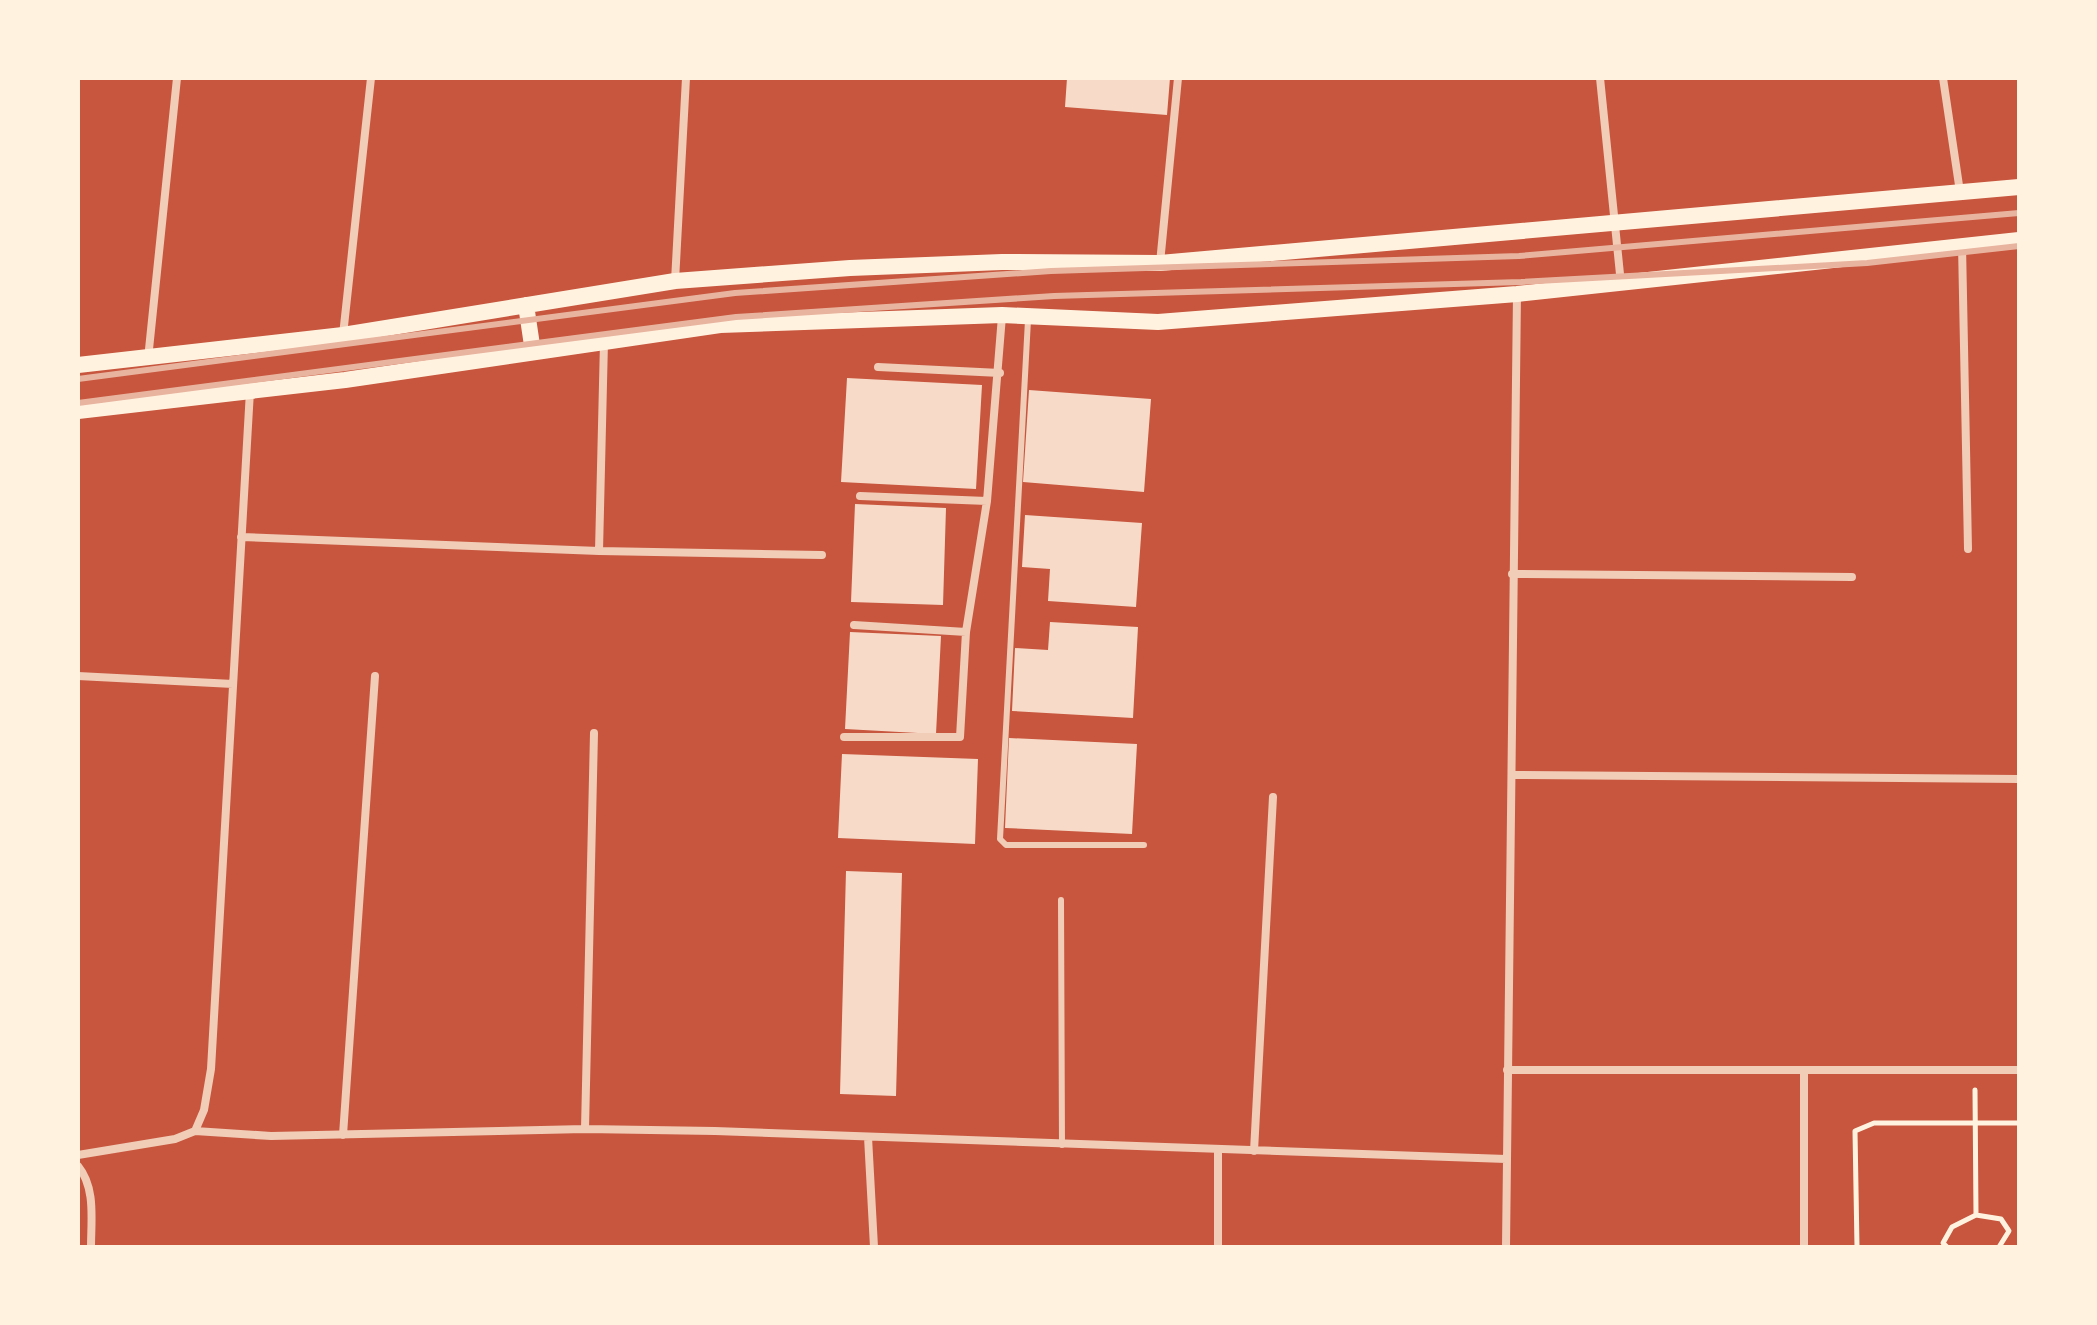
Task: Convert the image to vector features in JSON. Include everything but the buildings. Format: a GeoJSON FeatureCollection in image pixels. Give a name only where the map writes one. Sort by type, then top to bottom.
{"type":"FeatureCollection","features":[{"type":"Feature","properties":{"kind":"main road"},"geometry":{"type":"LineString","coordinates":[[78,365],[343,335],[675,281],[850,268],[1002,262],[1160,263],[1615,220],[2019,187]]}},
{"type":"Feature","properties":{"kind":"main road"},"geometry":{"type":"LineString","coordinates":[[78,411],[250,391],[720,325],[1002,315],[1158,322],[1517,294],[2019,240]]}},
{"type":"Feature","properties":{"kind":"main road"},"geometry":{"type":"LineString","coordinates":[[526,305],[533,352]]}},
{"type":"Feature","properties":{"kind":"street"},"geometry":{"type":"LineString","coordinates":[[148,359],[177,78]]}},
{"type":"Feature","properties":{"kind":"street"},"geometry":{"type":"LineString","coordinates":[[343,335],[371,78]]}},
{"type":"Feature","properties":{"kind":"street"},"geometry":{"type":"LineString","coordinates":[[675,281],[686,78]]}},
{"type":"Feature","properties":{"kind":"street"},"geometry":{"type":"LineString","coordinates":[[1160,263],[1178,78]]}},
{"type":"Feature","properties":{"kind":"street"},"geometry":{"type":"LineString","coordinates":[[1600,78],[1621,284]]}},
{"type":"Feature","properties":{"kind":"street"},"geometry":{"type":"LineString","coordinates":[[1943,78],[1960,194]]}},
{"type":"Feature","properties":{"kind":"street"},"geometry":{"type":"LineString","coordinates":[[1962,244],[1968,549]]}},
{"type":"Feature","properties":{"kind":"street"},"geometry":{"type":"LineString","coordinates":[[1506,1247],[1517,294]]}},
{"type":"Feature","properties":{"kind":"street"},"geometry":{"type":"LineString","coordinates":[[844,737],[959,738],[966,632],[987,501],[1000,373],[1002,315]]}},
{"type":"Feature","properties":{"kind":"street"},"geometry":{"type":"LineString","coordinates":[[599,551],[604,342]]}},
{"type":"Feature","properties":{"kind":"street"},"geometry":{"type":"LineString","coordinates":[[878,367],[1000,373]]}},
{"type":"Feature","properties":{"kind":"street"},"geometry":{"type":"LineString","coordinates":[[195,1131],[209,1088],[250,391]]}},
{"type":"Feature","properties":{"kind":"street"},"geometry":{"type":"LineString","coordinates":[[860,496],[987,501]]}},
{"type":"Feature","properties":{"kind":"street"},"geometry":{"type":"LineString","coordinates":[[241,537],[599,551],[822,555]]}},
{"type":"Feature","properties":{"kind":"street"},"geometry":{"type":"LineString","coordinates":[[1512,574],[1852,577]]}},
{"type":"Feature","properties":{"kind":"street"},"geometry":{"type":"LineString","coordinates":[[854,625],[966,632]]}},
{"type":"Feature","properties":{"kind":"street"},"geometry":{"type":"LineString","coordinates":[[78,676],[233,684]]}},
{"type":"Feature","properties":{"kind":"street"},"geometry":{"type":"LineString","coordinates":[[343,1135],[375,676]]}},
{"type":"Feature","properties":{"kind":"street"},"geometry":{"type":"LineString","coordinates":[[585,1129],[594,733]]}},
{"type":"Feature","properties":{"kind":"street"},"geometry":{"type":"LineString","coordinates":[[1513,775],[2019,779]]}},
{"type":"Feature","properties":{"kind":"street"},"geometry":{"type":"LineString","coordinates":[[1254,1151],[1273,797]]}},
{"type":"Feature","properties":{"kind":"street"},"geometry":{"type":"LineString","coordinates":[[1507,1070],[2019,1070]]}},
{"type":"Feature","properties":{"kind":"street"},"geometry":{"type":"LineString","coordinates":[[1804,1070],[1804,1247]]}},
{"type":"Feature","properties":{"kind":"street"},"geometry":{"type":"LineString","coordinates":[[78,1155],[175,1139],[195,1131],[271,1136],[585,1129],[1506,1159]]}},
{"type":"Feature","properties":{"kind":"street"},"geometry":{"type":"LineString","coordinates":[[868,1137],[874,1247]]}},
{"type":"Feature","properties":{"kind":"street"},"geometry":{"type":"LineString","coordinates":[[1218,1150],[1218,1247]]}},
{"type":"Feature","properties":{"kind":"street"},"geometry":{"type":"LineString","coordinates":[[78,1166],[89,1191],[91,1247]]}},
{"type":"Feature","properties":{"kind":"lane"},"geometry":{"type":"LineString","coordinates":[[1029,316],[1000,839],[1006,845],[1144,845]]}},
{"type":"Feature","properties":{"kind":"lane"},"geometry":{"type":"LineString","coordinates":[[1061,900],[1062,1145]]}},
{"type":"Feature","properties":{"kind":"path"},"geometry":{"type":"LineString","coordinates":[[1974,1070],[1976,1215]]}},
{"type":"Feature","properties":{"kind":"path"},"geometry":{"type":"LineString","coordinates":[[1857,1247],[1855,1131],[1874,1123],[2019,1123]]}},
{"type":"Feature","properties":{"kind":"path"},"geometry":{"type":"LineString","coordinates":[[1947,1247],[1943,1243],[1952,1227],[1976,1215],[2001,1219],[2009,1231],[1999,1247]]}},
{"type":"Feature","properties":{"kind":"railway"},"geometry":{"type":"LineString","coordinates":[[78,379],[735,293],[1051,271],[1519,256],[2019,213]]}},
{"type":"Feature","properties":{"kind":"railway"},"geometry":{"type":"LineString","coordinates":[[78,403],[736,317],[1054,296],[1521,282],[1867,263],[2019,246]]}}]}
